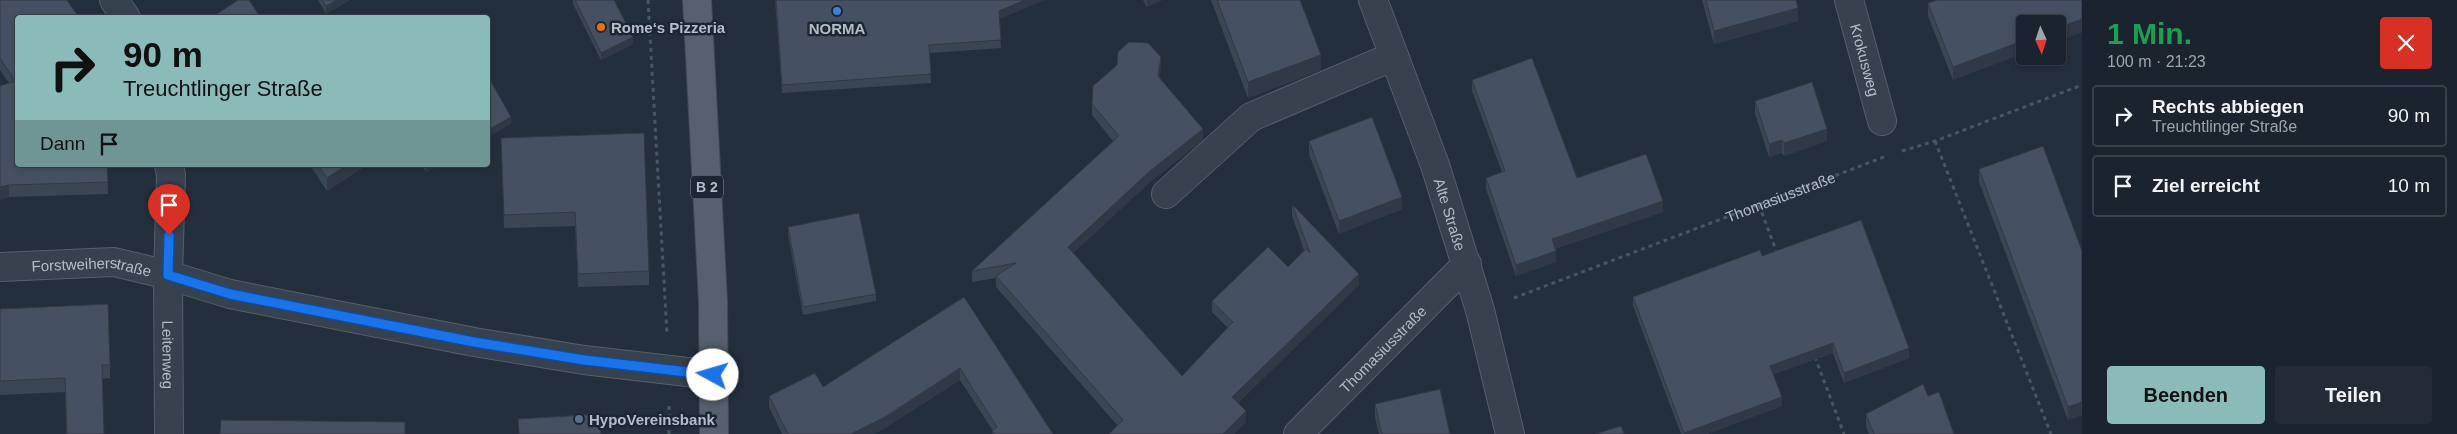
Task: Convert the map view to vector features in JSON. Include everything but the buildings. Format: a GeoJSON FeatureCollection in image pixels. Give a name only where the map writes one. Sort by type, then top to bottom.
{"type":"FeatureCollection","features":[{"type":"Feature","properties":{"kind":"main road","name":"B 2"},"geometry":{"type":"LineString","coordinates":[[696,0],[713,301],[714,434]]}},
{"type":"Feature","properties":{"kind":"street"},"geometry":{"type":"LineString","coordinates":[[114,0],[124,15]]}},
{"type":"Feature","properties":{"kind":"street","name":"Alte Straße"},"geometry":{"type":"LineString","coordinates":[[1373,0],[1435,165],[1480,310],[1510,434]]}},
{"type":"Feature","properties":{"kind":"street","name":"Krokusweg"},"geometry":{"type":"LineString","coordinates":[[1849,0],[1882,121]]}},
{"type":"Feature","properties":{"kind":"street"},"geometry":{"type":"LineString","coordinates":[[1166,194],[1250,117],[1394,56]]}},
{"type":"Feature","properties":{"kind":"street","name":"Leitenweg"},"geometry":{"type":"LineString","coordinates":[[169,167],[171,175],[168,275],[169,434]]}},
{"type":"Feature","properties":{"kind":"street","name":"Forstweiherstraße"},"geometry":{"type":"LineString","coordinates":[[0,267],[114,262],[168,275],[230,294],[474,342],[584,360],[713,375]]}},
{"type":"Feature","properties":{"kind":"street","name":"Thomasiusstraße"},"geometry":{"type":"LineString","coordinates":[[1298,434],[1466,264]]}},
{"type":"Feature","properties":{"kind":"path"},"geometry":{"type":"LineString","coordinates":[[648,0],[669,370],[669,434]]}},
{"type":"Feature","properties":{"kind":"path"},"geometry":{"type":"LineString","coordinates":[[1900,152],[1935,141],[2082,85]]}},
{"type":"Feature","properties":{"kind":"path"},"geometry":{"type":"LineString","coordinates":[[1935,141],[2051,434]]}},
{"type":"Feature","properties":{"kind":"path","name":"Thomasiusstraße"},"geometry":{"type":"LineString","coordinates":[[1480,310],[1891,155]]}},
{"type":"Feature","properties":{"kind":"path"},"geometry":{"type":"LineString","coordinates":[[1759,205],[1779,260]]}},
{"type":"Feature","properties":{"kind":"path"},"geometry":{"type":"LineString","coordinates":[[1813,351],[1844,434]]}},
{"type":"Feature","properties":{"kind":"place","name":"NORMA"},"geometry":{"type":"Point","coordinates":[837,11]}},
{"type":"Feature","properties":{"kind":"place","name":"Rome‘s Pizzeria"},"geometry":{"type":"Point","coordinates":[601,27]}},
{"type":"Feature","properties":{"kind":"place","name":"HypoVereinsbank"},"geometry":{"type":"Point","coordinates":[579,419]}},
{"type":"Feature","properties":{"kind":"route"},"geometry":{"type":"LineString","coordinates":[[169,235],[168,275],[230,294],[474,342],[584,360],[713,375]]}}]}
